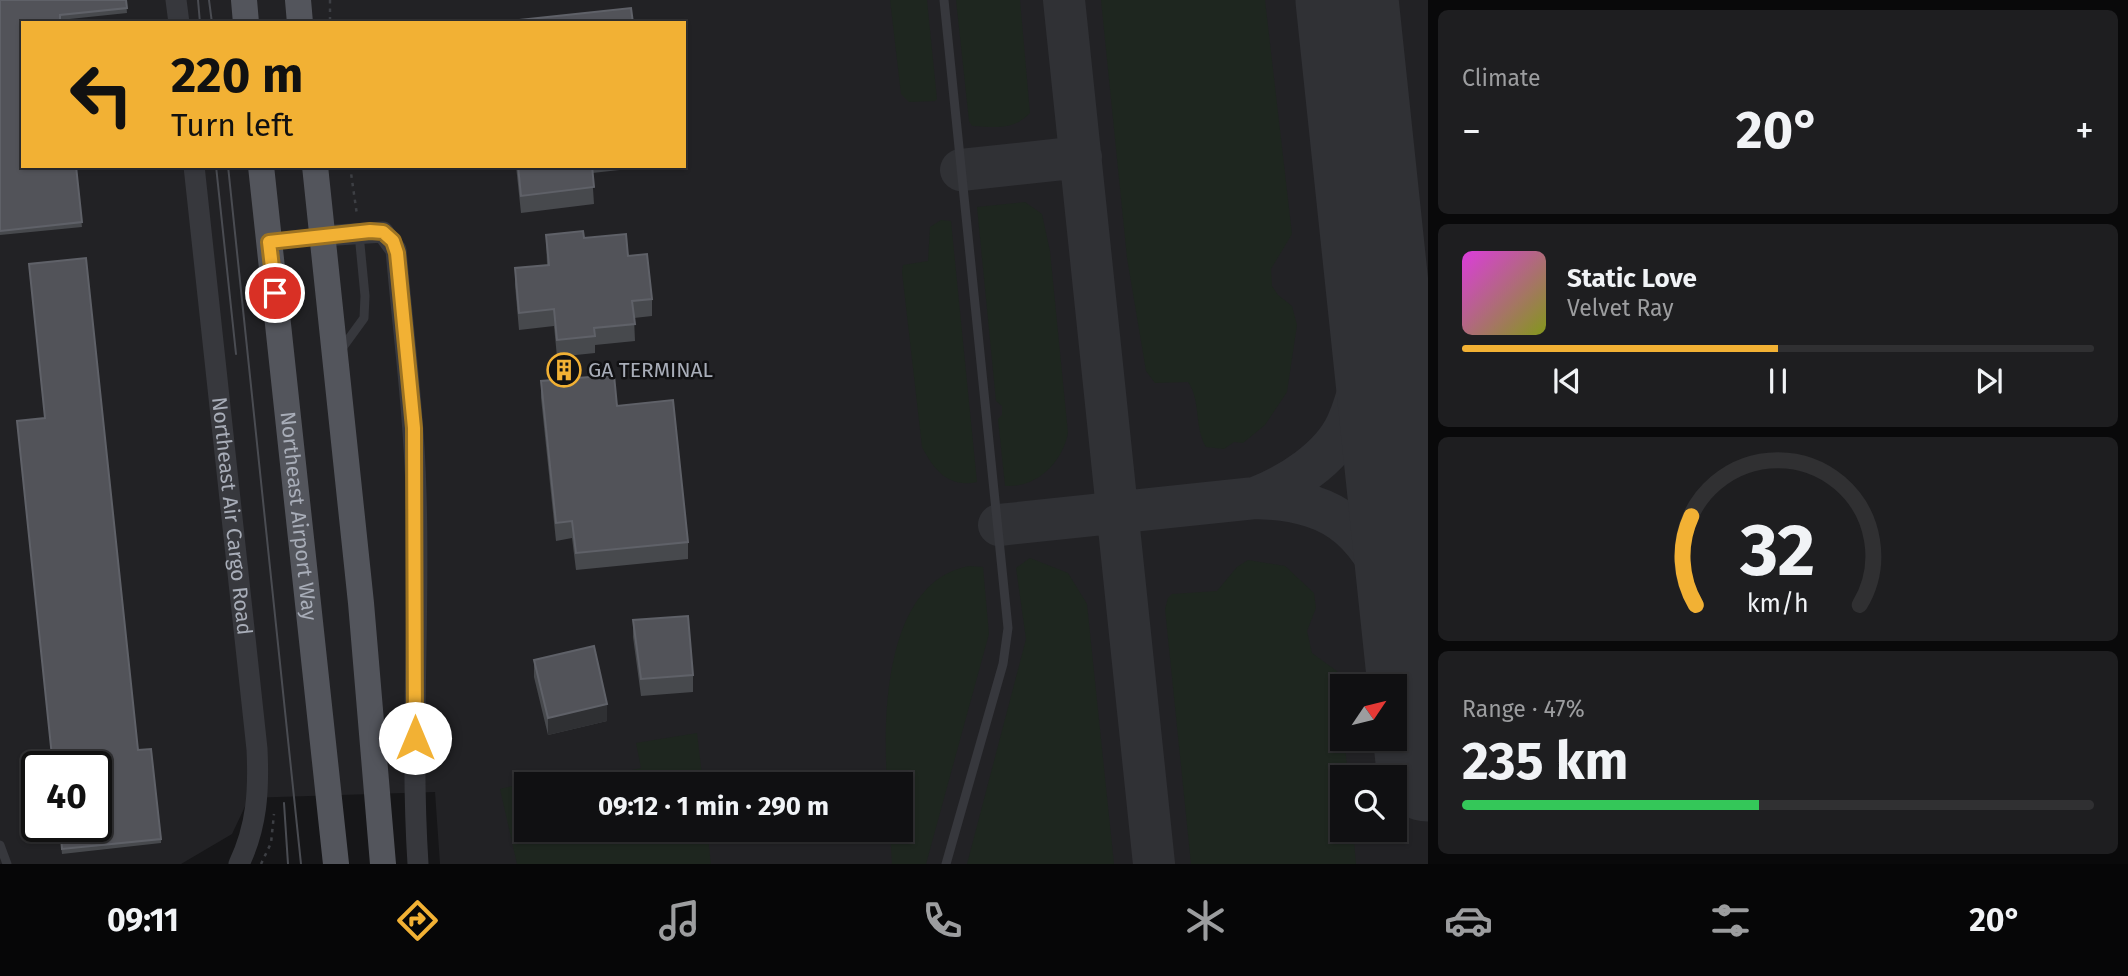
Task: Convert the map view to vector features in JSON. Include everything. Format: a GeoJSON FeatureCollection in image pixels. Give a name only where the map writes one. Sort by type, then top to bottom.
{"type":"FeatureCollection","features":[{"type":"Feature","properties":{"kind":"main road"},"geometry":{"type":"LineString","coordinates":[[244,0],[246,21]]}},
{"type":"Feature","properties":{"kind":"main road"},"geometry":{"type":"LineString","coordinates":[[298,0],[300,21]]}},
{"type":"Feature","properties":{"kind":"main road","name":"Northeast Airport Way"},"geometry":{"type":"LineString","coordinates":[[261,168],[337,864]]}},
{"type":"Feature","properties":{"kind":"main road"},"geometry":{"type":"LineString","coordinates":[[315,168],[361,603],[383,864]]}},
{"type":"Feature","properties":{"kind":"street"},"geometry":{"type":"LineString","coordinates":[[176,0],[179,21]]}},
{"type":"Feature","properties":{"kind":"street","name":"Northeast Air Cargo Road"},"geometry":{"type":"LineString","coordinates":[[194,168],[257,749],[257,807],[251,835],[239,864]]}},
{"type":"Feature","properties":{"kind":"street"},"geometry":{"type":"LineString","coordinates":[[322,236],[357,222],[383,232],[396,250],[408,364],[416,496],[415,793],[418,864]]}},
{"type":"Feature","properties":{"kind":"lane"},"geometry":{"type":"LineString","coordinates":[[944,0],[1008,628],[1003,664],[946,864]]}},
{"type":"Feature","properties":{"kind":"lane"},"geometry":{"type":"LineString","coordinates":[[334,358],[364,318],[365,296],[357,222]]}},
{"type":"Feature","properties":{"kind":"lane"},"geometry":{"type":"LineString","coordinates":[[269,242],[322,236]]}},
{"type":"Feature","properties":{"kind":"lane"},"geometry":{"type":"LineString","coordinates":[[0,845],[7,864]]}},
{"type":"Feature","properties":{"kind":"path"},"geometry":{"type":"LineString","coordinates":[[330,0],[330,21]]}},
{"type":"Feature","properties":{"kind":"path"},"geometry":{"type":"LineString","coordinates":[[350,168],[357,222]]}},
{"type":"Feature","properties":{"kind":"shaded area"},"geometry":{"type":"Polygon","coordinates":[[[0,0],[1428,0],[1428,864],[440,864],[435,792],[249,798],[232,834],[181,864],[0,864],[0,0]]]}},
{"type":"Feature","properties":{"kind":"shaded area"},"geometry":{"type":"Polygon","coordinates":[[[890,0],[927,0],[937,99],[935,101],[909,102],[901,94],[890,0]]]}},
{"type":"Feature","properties":{"kind":"shaded area"},"geometry":{"type":"Polygon","coordinates":[[[956,0],[1020,0],[1030,113],[1017,123],[988,127],[972,126],[969,121],[956,0]]]}},
{"type":"Feature","properties":{"kind":"shaded area"},"geometry":{"type":"Polygon","coordinates":[[[1101,0],[1265,0],[1292,234],[1271,269],[1272,286],[1278,295],[1292,306],[1297,325],[1287,392],[1265,425],[1243,443],[1234,442],[1224,449],[1206,447],[1200,431],[1195,397],[1188,382],[1155,383],[1146,371],[1127,258],[1101,0]]]}},
{"type":"Feature","properties":{"kind":"shaded area"},"geometry":{"type":"Polygon","coordinates":[[[1025,202],[1042,214],[1050,251],[1068,433],[1060,454],[1046,471],[1028,483],[1005,486],[998,419],[1002,415],[1002,406],[996,401],[977,207],[1025,202]]]}},
{"type":"Feature","properties":{"kind":"shaded area"},"geometry":{"type":"Polygon","coordinates":[[[941,220],[951,221],[977,482],[950,480],[937,470],[922,447],[902,272],[903,265],[928,261],[930,227],[941,220]]]}},
{"type":"Feature","properties":{"kind":"shaded area"},"geometry":{"type":"Polygon","coordinates":[[[1030,558],[1068,573],[1087,604],[1114,864],[967,864],[1026,639],[1016,568],[1030,558]]]}},
{"type":"Feature","properties":{"kind":"shaded area"},"geometry":{"type":"Polygon","coordinates":[[[1248,560],[1285,566],[1314,593],[1316,608],[1307,631],[1312,653],[1338,672],[1330,674],[1330,751],[1346,751],[1347,765],[1330,765],[1330,842],[1354,842],[1356,864],[1191,864],[1165,609],[1172,594],[1217,591],[1237,567],[1248,560]]]}},
{"type":"Feature","properties":{"kind":"shaded area"},"geometry":{"type":"Polygon","coordinates":[[[969,566],[983,567],[989,634],[926,864],[892,864],[891,842],[913,842],[913,772],[887,772],[889,689],[905,624],[920,597],[941,577],[969,566]]]}},
{"type":"Feature","properties":{"kind":"shaded area"},"geometry":{"type":"Polygon","coordinates":[[[697,733],[702,772],[624,772],[641,768],[636,743],[697,733]]]}},
{"type":"Feature","properties":{"kind":"shaded area"},"geometry":{"type":"Polygon","coordinates":[[[514,786],[514,842],[708,842],[711,864],[517,864],[500,789],[514,786]]]}},
{"type":"Feature","properties":{"kind":"building"},"geometry":{"type":"Polygon","coordinates":[[[0,0],[126,0],[127,8],[60,15],[60,21],[21,21],[21,168],[76,168],[82,222],[0,231],[0,0]]]}},
{"type":"Feature","properties":{"kind":"building"},"geometry":{"type":"Polygon","coordinates":[[[631,8],[633,21],[520,21],[631,8]]]}},
{"type":"Feature","properties":{"kind":"building"},"geometry":{"type":"Polygon","coordinates":[[[518,168],[592,168],[594,187],[521,196],[518,168]]]}},
{"type":"Feature","properties":{"kind":"building"},"geometry":{"type":"Polygon","coordinates":[[[583,231],[584,238],[626,234],[628,256],[647,254],[652,299],[632,301],[635,324],[594,328],[595,336],[557,340],[554,309],[519,313],[515,268],[549,265],[546,235],[583,231]]]}},
{"type":"Feature","properties":{"kind":"building"},"geometry":{"type":"Polygon","coordinates":[[[86,258],[138,750],[151,749],[161,839],[62,849],[61,842],[112,842],[112,751],[51,751],[17,421],[45,418],[29,264],[86,258]]]}},
{"type":"Feature","properties":{"kind":"building"},"geometry":{"type":"Polygon","coordinates":[[[614,375],[617,406],[673,400],[688,542],[576,553],[572,521],[556,523],[541,381],[614,375]]]}},
{"type":"Feature","properties":{"kind":"building"},"geometry":{"type":"Polygon","coordinates":[[[688,616],[693,675],[641,679],[633,620],[688,616]]]}},
{"type":"Feature","properties":{"kind":"building"},"geometry":{"type":"Polygon","coordinates":[[[594,646],[607,704],[548,718],[534,660],[594,646]]]}},
{"type":"Feature","properties":{"kind":"taxiway"},"geometry":{"type":"LineString","coordinates":[[1064,0],[1154,864]]}},
{"type":"Feature","properties":{"kind":"taxiway"},"geometry":{"type":"LineString","coordinates":[[961,170],[1081,157]]}},
{"type":"Feature","properties":{"kind":"taxiway"},"geometry":{"type":"LineString","coordinates":[[1255,498],[1308,469],[1340,437],[1358,393],[1378,296]]}},
{"type":"Feature","properties":{"kind":"taxiway"},"geometry":{"type":"LineString","coordinates":[[999,525],[1255,498],[1289,501],[1316,508],[1338,518],[1356,533],[1384,572],[1413,626]]}},
{"type":"Feature","properties":{"kind":"runway"},"geometry":{"type":"LineString","coordinates":[[1347,0],[1428,770]]}},
{"type":"Feature","properties":{"kind":"tram line"},"geometry":{"type":"LineString","coordinates":[[198,0],[200,21]]}},
{"type":"Feature","properties":{"kind":"tram line"},"geometry":{"type":"LineString","coordinates":[[209,0],[212,21]]}},
{"type":"Feature","properties":{"kind":"tram line"},"geometry":{"type":"LineString","coordinates":[[216,168],[236,354]]}},
{"type":"Feature","properties":{"kind":"tram line"},"geometry":{"type":"LineString","coordinates":[[228,168],[301,864]]}},
{"type":"Feature","properties":{"kind":"tram line"},"geometry":{"type":"LineString","coordinates":[[284,803],[288,864]]}},
{"type":"Feature","properties":{"kind":"place","name":"GA TERMINAL"},"geometry":{"type":"Point","coordinates":[564,370]}},
{"type":"Feature","properties":{"kind":"route"},"geometry":{"type":"LineString","coordinates":[[275,293],[269,242],[370,231],[383,232],[393,241],[397,253],[414,428],[415,738]]}}]}
